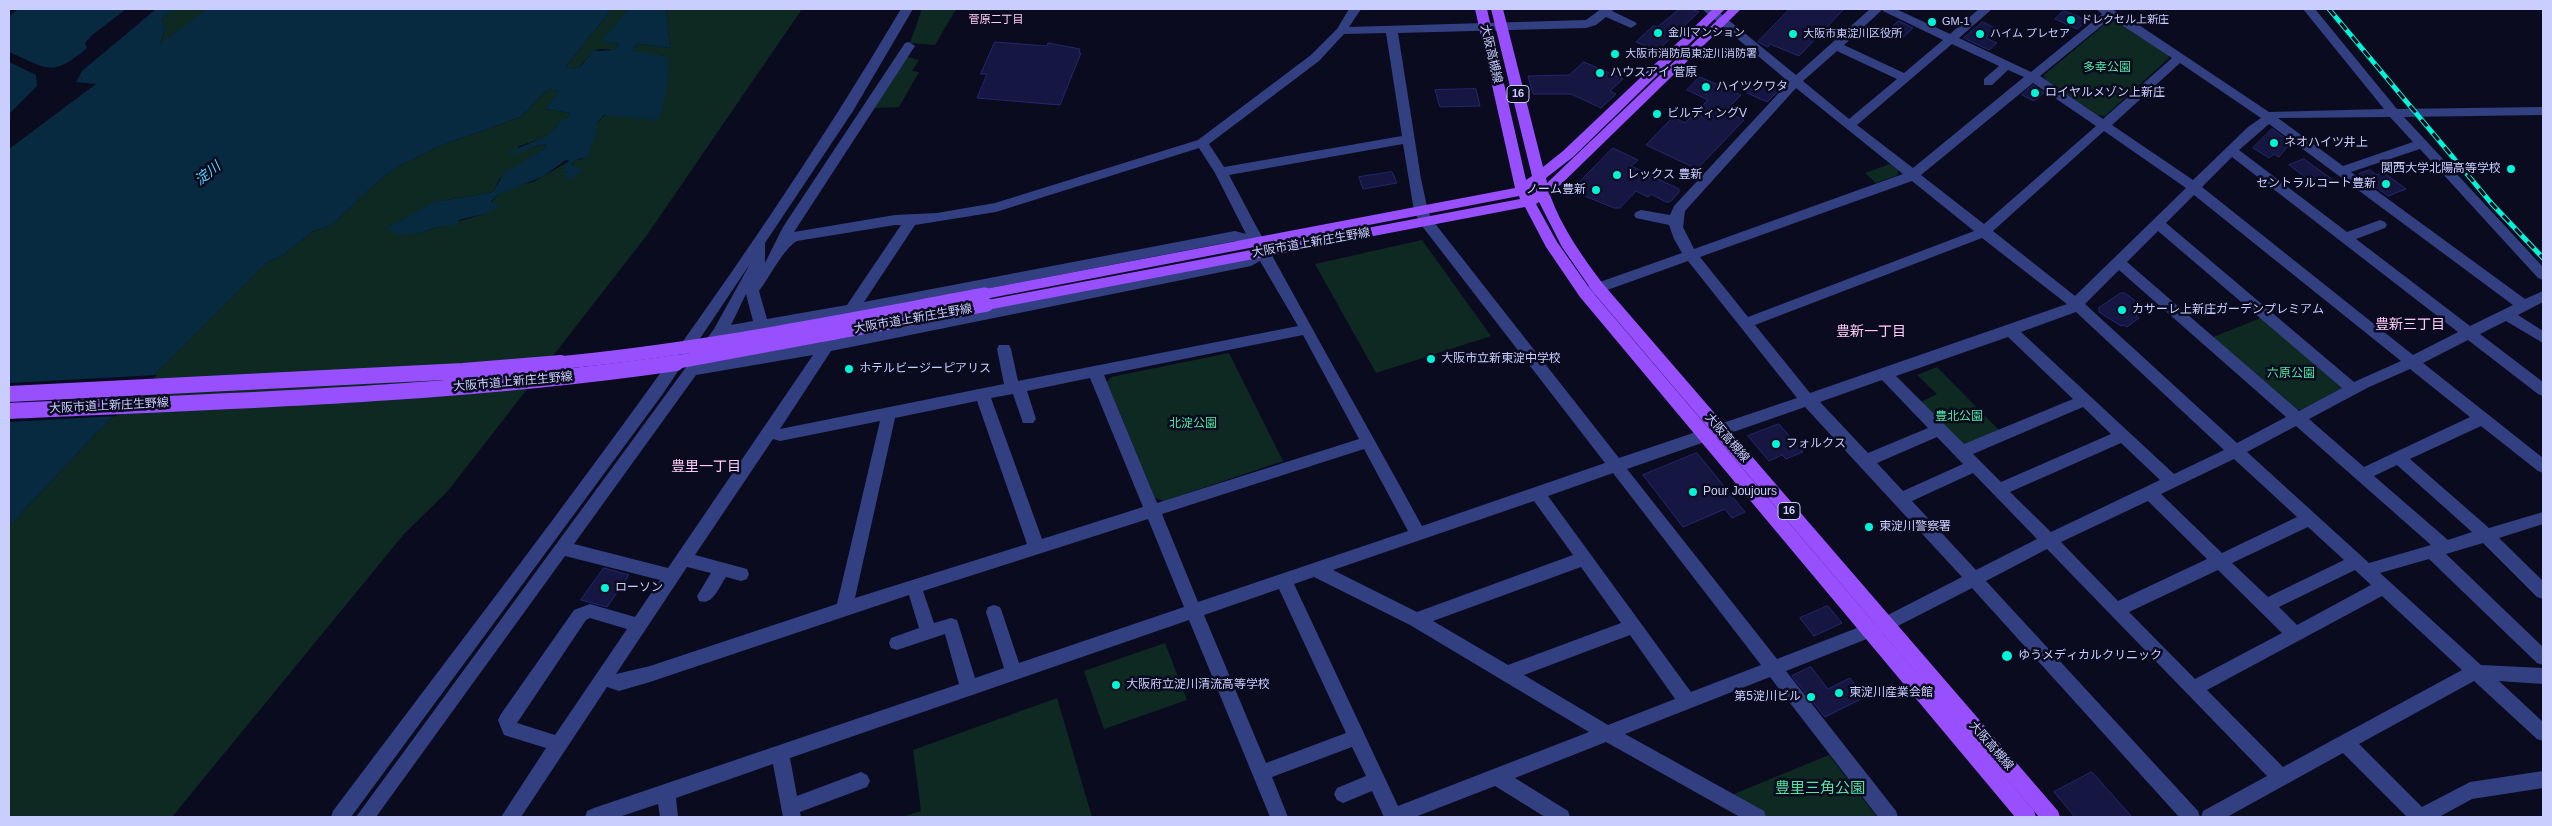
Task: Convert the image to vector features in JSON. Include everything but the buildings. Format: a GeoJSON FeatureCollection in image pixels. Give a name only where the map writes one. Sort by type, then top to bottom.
{"type":"FeatureCollection","features":[{"type":"Feature","properties":{"kind":"main road","name":"大阪高槻線"},"geometry":{"type":"LineString","coordinates":[[1481,9],[1533,191],[1551,244],[1713,433],[1886,624],[2052,817]]}},
{"type":"Feature","properties":{"kind":"main road","name":"大阪高槻線"},"geometry":{"type":"LineString","coordinates":[[1497,9],[1533,191]]}},
{"type":"Feature","properties":{"kind":"main road"},"geometry":{"type":"LineString","coordinates":[[1533,191],[1716,13],[1735,9]]}},
{"type":"Feature","properties":{"kind":"main road","name":"大阪市道上新庄生野線"},"geometry":{"type":"LineString","coordinates":[[9,411],[448,388],[578,376],[713,356],[986,300],[1424,217],[1533,191]]}},
{"type":"Feature","properties":{"kind":"main road","name":"大阪市道上新庄生野線"},"geometry":{"type":"LineString","coordinates":[[9,394],[454,371],[604,359],[718,344],[986,300]]}},
{"type":"Feature","properties":{"kind":"main road","name":"大阪高槻線"},"geometry":{"type":"LineString","coordinates":[[1713,433],[1870,630],[2027,817]]}},
{"type":"Feature","properties":{"kind":"street"},"geometry":{"type":"LineString","coordinates":[[340,817],[657,390],[847,111],[907,9]]}},
{"type":"Feature","properties":{"kind":"street"},"geometry":{"type":"LineString","coordinates":[[784,242],[793,237],[828,230],[895,220],[911,221],[996,207],[1202,143],[1315,58],[1341,30],[1355,9]]}},
{"type":"Feature","properties":{"kind":"street"},"geometry":{"type":"LineString","coordinates":[[1587,9],[1592,23]]}},
{"type":"Feature","properties":{"kind":"street"},"geometry":{"type":"LineString","coordinates":[[1877,9],[1796,81],[1679,209],[1675,221],[1677,232],[1691,255],[1808,401],[1817,408],[1974,578],[2191,817]]}},
{"type":"Feature","properties":{"kind":"street"},"geometry":{"type":"LineString","coordinates":[[1887,9],[2033,77],[2105,124],[2186,181],[2543,467]]}},
{"type":"Feature","properties":{"kind":"street"},"geometry":{"type":"LineString","coordinates":[[1848,124],[1855,121],[1986,9]]}},
{"type":"Feature","properties":{"kind":"street"},"geometry":{"type":"LineString","coordinates":[[2309,9],[2422,145],[2543,275]]}},
{"type":"Feature","properties":{"kind":"street"},"geometry":{"type":"LineString","coordinates":[[1341,30],[1392,31],[1592,23],[1606,10],[1631,24]]}},
{"type":"Feature","properties":{"kind":"street"},"geometry":{"type":"LineString","coordinates":[[1592,291],[1913,175],[2033,77],[2105,11],[2123,19],[2268,117],[2524,306]]}},
{"type":"Feature","properties":{"kind":"street"},"geometry":{"type":"LineString","coordinates":[[1716,13],[1848,124],[2076,304],[2543,733]]}},
{"type":"Feature","properties":{"kind":"street"},"geometry":{"type":"LineString","coordinates":[[1392,31],[1424,217],[1889,817]]}},
{"type":"Feature","properties":{"kind":"street"},"geometry":{"type":"LineString","coordinates":[[1835,45],[1905,78]]}},
{"type":"Feature","properties":{"kind":"street"},"geometry":{"type":"LineString","coordinates":[[762,326],[752,292],[784,242],[788,230],[865,116],[909,46]]}},
{"type":"Feature","properties":{"kind":"street"},"geometry":{"type":"LineString","coordinates":[[1746,323],[1984,231],[2180,57]]}},
{"type":"Feature","properties":{"kind":"street"},"geometry":{"type":"LineString","coordinates":[[1988,82],[2008,64]]}},
{"type":"Feature","properties":{"kind":"street"},"geometry":{"type":"LineString","coordinates":[[847,111],[865,116]]}},
{"type":"Feature","properties":{"kind":"street"},"geometry":{"type":"LineString","coordinates":[[594,817],[780,755],[2070,310],[2232,151],[2268,117],[2274,114],[2393,111],[2543,111]]}},
{"type":"Feature","properties":{"kind":"street"},"geometry":{"type":"LineString","coordinates":[[1221,172],[1409,138]]}},
{"type":"Feature","properties":{"kind":"street"},"geometry":{"type":"LineString","coordinates":[[1202,143],[1221,172],[1259,247],[1307,329],[1418,534]]}},
{"type":"Feature","properties":{"kind":"street"},"geometry":{"type":"LineString","coordinates":[[2341,171],[2412,146],[2422,145]]}},
{"type":"Feature","properties":{"kind":"street"},"geometry":{"type":"LineString","coordinates":[[2232,151],[2543,390]]}},
{"type":"Feature","properties":{"kind":"street"},"geometry":{"type":"LineString","coordinates":[[1642,214],[1675,221]]}},
{"type":"Feature","properties":{"kind":"street"},"geometry":{"type":"LineString","coordinates":[[510,817],[911,221]]}},
{"type":"Feature","properties":{"kind":"street"},"geometry":{"type":"LineString","coordinates":[[2158,224],[2354,390]]}},
{"type":"Feature","properties":{"kind":"street"},"geometry":{"type":"LineString","coordinates":[[2344,238],[2380,225]]}},
{"type":"Feature","properties":{"kind":"street"},"geometry":{"type":"LineString","coordinates":[[720,332],[850,310],[1235,236],[1259,247]]}},
{"type":"Feature","properties":{"kind":"street"},"geometry":{"type":"LineString","coordinates":[[365,817],[720,332],[740,292],[758,263],[758,243]]}},
{"type":"Feature","properties":{"kind":"street"},"geometry":{"type":"LineString","coordinates":[[690,371],[825,347],[1251,261],[1259,247]]}},
{"type":"Feature","properties":{"kind":"street"},"geometry":{"type":"LineString","coordinates":[[2119,262],[2361,475],[2438,549],[2543,658]]}},
{"type":"Feature","properties":{"kind":"street"},"geometry":{"type":"LineString","coordinates":[[1284,581],[1394,817],[1886,624],[2048,541],[2236,451],[2543,296]]}},
{"type":"Feature","properties":{"kind":"street"},"geometry":{"type":"LineString","coordinates":[[2507,314],[2543,338]]}},
{"type":"Feature","properties":{"kind":"street"},"geometry":{"type":"LineString","coordinates":[[769,431],[780,435],[1307,329]]}},
{"type":"Feature","properties":{"kind":"street"},"geometry":{"type":"LineString","coordinates":[[2011,331],[2171,481]]}},
{"type":"Feature","properties":{"kind":"street"},"geometry":{"type":"LineString","coordinates":[[1004,349],[1015,388],[1028,419]]}},
{"type":"Feature","properties":{"kind":"street"},"geometry":{"type":"LineString","coordinates":[[1095,372],[1154,510],[1193,612],[1279,817]]}},
{"type":"Feature","properties":{"kind":"street"},"geometry":{"type":"LineString","coordinates":[[1886,375],[2281,778]]}},
{"type":"Feature","properties":{"kind":"street"},"geometry":{"type":"LineString","coordinates":[[982,394],[1037,549]]}},
{"type":"Feature","properties":{"kind":"street"},"geometry":{"type":"LineString","coordinates":[[1961,452],[2085,400]]}},
{"type":"Feature","properties":{"kind":"street"},"geometry":{"type":"LineString","coordinates":[[844,608],[889,413]]}},
{"type":"Feature","properties":{"kind":"street"},"geometry":{"type":"LineString","coordinates":[[2361,475],[2481,418]]}},
{"type":"Feature","properties":{"kind":"street"},"geometry":{"type":"LineString","coordinates":[[1866,461],[1939,430]]}},
{"type":"Feature","properties":{"kind":"street"},"geometry":{"type":"LineString","coordinates":[[1998,490],[2123,436]]}},
{"type":"Feature","properties":{"kind":"street"},"geometry":{"type":"LineString","coordinates":[[603,678],[618,683],[626,681],[844,608],[1037,549],[1367,442]]}},
{"type":"Feature","properties":{"kind":"street"},"geometry":{"type":"LineString","coordinates":[[2398,457],[2486,535],[2543,592]]}},
{"type":"Feature","properties":{"kind":"street"},"geometry":{"type":"LineString","coordinates":[[1901,499],[1974,466]]}},
{"type":"Feature","properties":{"kind":"street"},"geometry":{"type":"LineString","coordinates":[[2149,492],[2295,634]]}},
{"type":"Feature","properties":{"kind":"street"},"geometry":{"type":"LineString","coordinates":[[1537,493],[1688,701]]}},
{"type":"Feature","properties":{"kind":"street"},"geometry":{"type":"LineString","coordinates":[[2265,606],[2361,566],[2438,549],[2543,518]]}},
{"type":"Feature","properties":{"kind":"street"},"geometry":{"type":"LineString","coordinates":[[2116,610],[2309,519]]}},
{"type":"Feature","properties":{"kind":"street"},"geometry":{"type":"LineString","coordinates":[[561,548],[672,576]]}},
{"type":"Feature","properties":{"kind":"street"},"geometry":{"type":"LineString","coordinates":[[1416,620],[1585,558]]}},
{"type":"Feature","properties":{"kind":"street"},"geometry":{"type":"LineString","coordinates":[[683,559],[741,574]]}},
{"type":"Feature","properties":{"kind":"street"},"geometry":{"type":"LineString","coordinates":[[705,596],[722,569]]}},
{"type":"Feature","properties":{"kind":"street"},"geometry":{"type":"LineString","coordinates":[[1316,570],[1416,620],[1606,733],[1757,817]]}},
{"type":"Feature","properties":{"kind":"street"},"geometry":{"type":"LineString","coordinates":[[914,587],[928,632]]}},
{"type":"Feature","properties":{"kind":"street"},"geometry":{"type":"LineString","coordinates":[[2193,689],[2383,587]]}},
{"type":"Feature","properties":{"kind":"street"},"geometry":{"type":"LineString","coordinates":[[558,744],[510,729],[507,720],[580,615],[590,611],[638,625]]}},
{"type":"Feature","properties":{"kind":"street"},"geometry":{"type":"LineString","coordinates":[[994,612],[1014,674]]}},
{"type":"Feature","properties":{"kind":"street"},"geometry":{"type":"LineString","coordinates":[[897,643],[951,625],[969,689]]}},
{"type":"Feature","properties":{"kind":"street"},"geometry":{"type":"LineString","coordinates":[[1508,673],[1634,626]]}},
{"type":"Feature","properties":{"kind":"street"},"geometry":{"type":"LineString","coordinates":[[2210,817],[2464,676],[2476,672],[2543,676]]}},
{"type":"Feature","properties":{"kind":"street"},"geometry":{"type":"LineString","coordinates":[[1261,773],[1357,737]]}},
{"type":"Feature","properties":{"kind":"street"},"geometry":{"type":"LineString","coordinates":[[2344,743],[2420,817],[2470,791],[2543,780]]}},
{"type":"Feature","properties":{"kind":"street"},"geometry":{"type":"LineString","coordinates":[[780,755],[791,812],[862,781]]}},
{"type":"Feature","properties":{"kind":"street"},"geometry":{"type":"LineString","coordinates":[[1497,778],[1561,817]]}},
{"type":"Feature","properties":{"kind":"street"},"geometry":{"type":"LineString","coordinates":[[1343,794],[1377,780]]}},
{"type":"Feature","properties":{"kind":"street"},"geometry":{"type":"LineString","coordinates":[[666,793],[669,817]]}},
{"type":"Feature","properties":{"kind":"green space"},"geometry":{"type":"Polygon","coordinates":[[[173,9],[207,9],[160,45],[166,27],[161,20],[173,9]]]}},
{"type":"Feature","properties":{"kind":"green space"},"geometry":{"type":"Polygon","coordinates":[[[612,9],[628,9],[603,41],[619,44],[615,50],[597,50],[591,53],[575,69],[566,66],[612,9]]]}},
{"type":"Feature","properties":{"kind":"green space"},"geometry":{"type":"Polygon","coordinates":[[[666,9],[802,9],[647,235],[447,492],[404,534],[172,817],[9,817],[9,526],[110,419],[266,263],[283,255],[312,232],[332,225],[375,184],[397,167],[442,145],[521,117],[548,89],[560,91],[545,109],[570,113],[566,120],[561,120],[548,135],[519,146],[516,154],[527,148],[546,144],[544,149],[500,178],[493,192],[441,201],[385,229],[415,234],[484,214],[497,195],[508,189],[535,181],[569,161],[563,171],[568,172],[564,176],[567,179],[571,166],[576,160],[583,159],[596,124],[664,56],[633,52],[635,46],[640,44],[670,48],[666,9]]]}},
{"type":"Feature","properties":{"kind":"green space"},"geometry":{"type":"Polygon","coordinates":[[[922,9],[956,9],[935,45],[910,43],[922,9]]]}},
{"type":"Feature","properties":{"kind":"green space","name":"多幸公園"},"geometry":{"type":"Polygon","coordinates":[[[2110,20],[2118,21],[2168,54],[2169,58],[2105,116],[2098,115],[2044,79],[2044,75],[2110,20]]]}},
{"type":"Feature","properties":{"kind":"green space"},"geometry":{"type":"Polygon","coordinates":[[[906,58],[919,60],[912,71],[919,72],[899,107],[874,108],[906,58]]]}},
{"type":"Feature","properties":{"kind":"green space"},"geometry":{"type":"Polygon","coordinates":[[[1890,164],[1898,170],[1898,175],[1876,183],[1865,173],[1890,164]]]}},
{"type":"Feature","properties":{"kind":"green space"},"geometry":{"type":"Polygon","coordinates":[[[1422,240],[1491,336],[1376,373],[1315,264],[1422,240]]]}},
{"type":"Feature","properties":{"kind":"green space","name":"六原公園"},"geometry":{"type":"Polygon","coordinates":[[[2263,317],[2342,383],[2342,388],[2301,410],[2291,408],[2211,338],[2263,317]]]}},
{"type":"Feature","properties":{"kind":"green space","name":"北淀公園"},"geometry":{"type":"Polygon","coordinates":[[[1229,353],[1283,461],[1164,501],[1155,498],[1107,382],[1111,377],[1229,353]]]}},
{"type":"Feature","properties":{"kind":"green space","name":"豊北公園"},"geometry":{"type":"Polygon","coordinates":[[[1937,367],[2000,431],[1965,446],[1919,403],[1937,394],[1917,375],[1937,367]]]}},
{"type":"Feature","properties":{"kind":"green space"},"geometry":{"type":"Polygon","coordinates":[[[1165,643],[1187,700],[1104,729],[1084,671],[1165,643]]]}},
{"type":"Feature","properties":{"kind":"green space"},"geometry":{"type":"Polygon","coordinates":[[[1057,698],[1092,817],[902,817],[921,811],[913,750],[1057,698]]]}},
{"type":"Feature","properties":{"kind":"green space","name":"豊里三角公園"},"geometry":{"type":"Polygon","coordinates":[[[1829,755],[1877,817],[1767,817],[1729,796],[1829,755]]]}},
{"type":"Feature","properties":{"kind":"water"},"geometry":{"type":"Polygon","coordinates":[[[18,9],[126,9],[91,36],[85,43],[87,48],[65,64],[50,68],[33,63],[9,52],[9,16],[18,9]]]}},
{"type":"Feature","properties":{"kind":"water","name":"淀川"},"geometry":{"type":"Polygon","coordinates":[[[156,9],[173,9],[161,20],[166,27],[160,44],[207,9],[612,9],[566,66],[575,69],[581,66],[593,51],[615,50],[619,44],[602,41],[628,9],[666,9],[670,48],[640,44],[635,46],[633,51],[664,56],[668,60],[667,89],[659,120],[604,115],[596,124],[598,125],[588,157],[576,160],[571,165],[582,168],[577,176],[567,179],[563,176],[568,172],[562,171],[569,161],[566,160],[542,177],[497,195],[491,202],[497,204],[497,208],[484,214],[459,220],[455,226],[442,226],[410,235],[399,234],[385,229],[435,202],[493,192],[504,173],[544,149],[546,145],[536,146],[517,154],[508,154],[544,137],[561,120],[566,120],[570,113],[545,109],[559,91],[548,89],[521,117],[442,145],[397,167],[375,184],[332,225],[312,232],[283,255],[266,263],[110,419],[9,526],[9,149],[96,84],[76,82],[82,71],[156,9]]]}},
{"type":"Feature","properties":{"kind":"water"},"geometry":{"type":"Polygon","coordinates":[[[9,62],[36,75],[37,86],[9,114],[9,62]]]}},
{"type":"Feature","properties":{"kind":"pier"},"geometry":{"type":"Polygon","coordinates":[[[157,375],[117,416],[9,422],[9,383],[157,375]]]}},
{"type":"Feature","properties":{"kind":"railway"},"geometry":{"type":"LineString","coordinates":[[2329,9],[2492,204],[2543,258]]}},
{"type":"Feature","properties":{"kind":"place","name":"ドレクセル上新庄"},"geometry":{"type":"Point","coordinates":[2071,20]}},
{"type":"Feature","properties":{"kind":"place","name":"GM-1"},"geometry":{"type":"Point","coordinates":[1932,22]}},
{"type":"Feature","properties":{"kind":"place","name":"金川マンション"},"geometry":{"type":"Point","coordinates":[1658,33]}},
{"type":"Feature","properties":{"kind":"place","name":"大阪市東淀川区役所"},"geometry":{"type":"Point","coordinates":[1793,34]}},
{"type":"Feature","properties":{"kind":"place","name":"ハイム プレセア"},"geometry":{"type":"Point","coordinates":[1980,34]}},
{"type":"Feature","properties":{"kind":"place","name":"大阪市消防局東淀川消防署"},"geometry":{"type":"Point","coordinates":[1615,54]}},
{"type":"Feature","properties":{"kind":"place","name":"ハウスアイ 菅原"},"geometry":{"type":"Point","coordinates":[1600,73]}},
{"type":"Feature","properties":{"kind":"place","name":"ハイツクワタ"},"geometry":{"type":"Point","coordinates":[1706,87]}},
{"type":"Feature","properties":{"kind":"place","name":"ロイヤルメゾン上新庄"},"geometry":{"type":"Point","coordinates":[2035,93]}},
{"type":"Feature","properties":{"kind":"place","name":"ビルディングV"},"geometry":{"type":"Point","coordinates":[1657,114]}},
{"type":"Feature","properties":{"kind":"place","name":"ネオハイツ井上"},"geometry":{"type":"Point","coordinates":[2274,143]}},
{"type":"Feature","properties":{"kind":"place","name":"関西大学北陽高等学校"},"geometry":{"type":"Point","coordinates":[2511,169]}},
{"type":"Feature","properties":{"kind":"place","name":"レックス 豊新"},"geometry":{"type":"Point","coordinates":[1617,175]}},
{"type":"Feature","properties":{"kind":"place","name":"セントラルコート豊新"},"geometry":{"type":"Point","coordinates":[2386,184]}},
{"type":"Feature","properties":{"kind":"place","name":"ノーム豊新"},"geometry":{"type":"Point","coordinates":[1596,190]}},
{"type":"Feature","properties":{"kind":"place","name":"カサーレ上新庄ガーデンプレミアム"},"geometry":{"type":"Point","coordinates":[2122,310]}},
{"type":"Feature","properties":{"kind":"place","name":"大阪市立新東淀中学校"},"geometry":{"type":"Point","coordinates":[1431,359]}},
{"type":"Feature","properties":{"kind":"place","name":"ホテルビージーピアリス"},"geometry":{"type":"Point","coordinates":[849,369]}},
{"type":"Feature","properties":{"kind":"place","name":"フォルクス"},"geometry":{"type":"Point","coordinates":[1776,444]}},
{"type":"Feature","properties":{"kind":"place","name":"Pour Joujours"},"geometry":{"type":"Point","coordinates":[1693,492]}},
{"type":"Feature","properties":{"kind":"place","name":"東淀川警察署"},"geometry":{"type":"Point","coordinates":[1869,527]}},
{"type":"Feature","properties":{"kind":"place","name":"ローソン"},"geometry":{"type":"Point","coordinates":[605,588]}},
{"type":"Feature","properties":{"kind":"place","name":"ゆうメディカルクリニック"},"geometry":{"type":"Point","coordinates":[2007,656]}},
{"type":"Feature","properties":{"kind":"place","name":"大阪府立淀川清流高等学校"},"geometry":{"type":"Point","coordinates":[1116,685]}},
{"type":"Feature","properties":{"kind":"place","name":"東淀川産業会館"},"geometry":{"type":"Point","coordinates":[1839,693]}},
{"type":"Feature","properties":{"kind":"place","name":"第5淀川ビル"},"geometry":{"type":"Point","coordinates":[1811,697]}},
{"type":"Feature","properties":{"kind":"district","name":"菅原二丁目"},"geometry":{"type":"Point","coordinates":[996,20]}},
{"type":"Feature","properties":{"kind":"district","name":"豊新三丁目"},"geometry":{"type":"Point","coordinates":[2410,325]}},
{"type":"Feature","properties":{"kind":"district","name":"豊新一丁目"},"geometry":{"type":"Point","coordinates":[1871,332]}},
{"type":"Feature","properties":{"kind":"district","name":"豊里一丁目"},"geometry":{"type":"Point","coordinates":[706,467]}}]}
